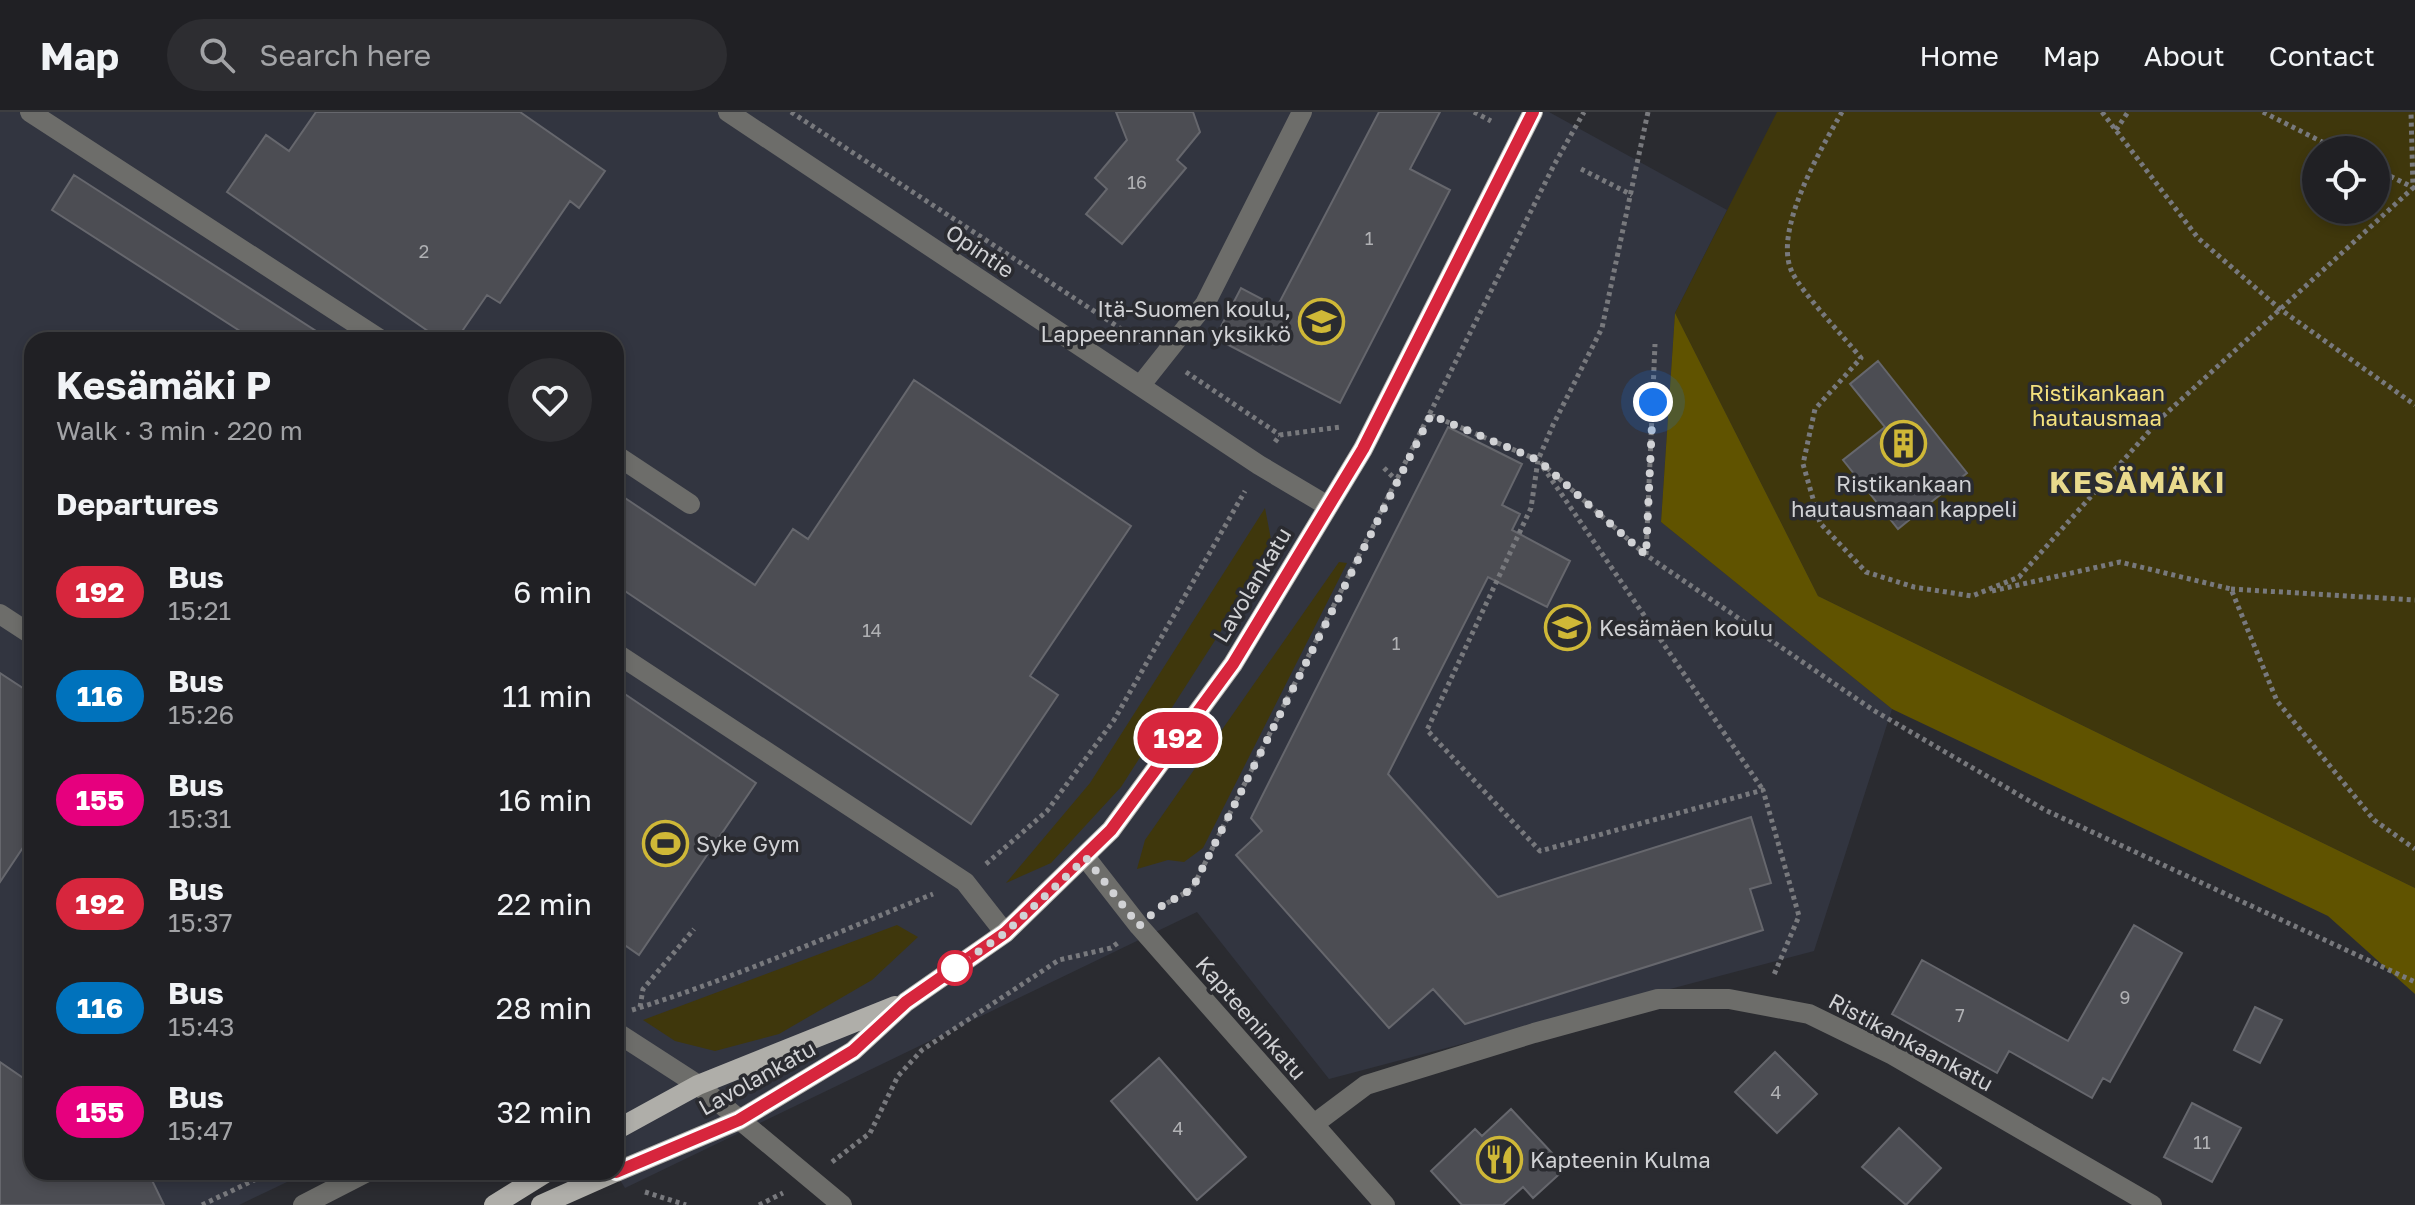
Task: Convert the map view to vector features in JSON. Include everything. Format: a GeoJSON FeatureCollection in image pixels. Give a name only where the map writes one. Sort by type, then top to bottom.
{"type":"FeatureCollection","features":[{"type":"Feature","properties":{"kind":"main road","name":"Lavolankatu"},"geometry":{"type":"LineString","coordinates":[[624,1169],[739,1120],[853,1051],[906,1002],[1005,933],[1086,858],[1111,830],[1233,664],[1363,449],[1533,112]]}},
{"type":"Feature","properties":{"kind":"main road","name":"Lavolankatu"},"geometry":{"type":"LineString","coordinates":[[624,1126],[698,1085],[906,1002]]}},
{"type":"Feature","properties":{"kind":"main road"},"geometry":{"type":"LineString","coordinates":[[494,1205],[534,1180]]}},
{"type":"Feature","properties":{"kind":"main road","name":"Lavolankatu"},"geometry":{"type":"LineString","coordinates":[[541,1205],[598,1180]]}},
{"type":"Feature","properties":{"kind":"street"},"geometry":{"type":"LineString","coordinates":[[30,112],[369,332]]}},
{"type":"Feature","properties":{"kind":"street","name":"Opintie"},"geometry":{"type":"LineString","coordinates":[[728,112],[1259,465],[1328,506]]}},
{"type":"Feature","properties":{"kind":"street"},"geometry":{"type":"LineString","coordinates":[[1140,386],[1205,304],[1302,112]]}},
{"type":"Feature","properties":{"kind":"street"},"geometry":{"type":"LineString","coordinates":[[624,460],[690,504]]}},
{"type":"Feature","properties":{"kind":"street"},"geometry":{"type":"LineString","coordinates":[[0,614],[24,630]]}},
{"type":"Feature","properties":{"kind":"street"},"geometry":{"type":"LineString","coordinates":[[624,658],[965,882],[1005,933]]}},
{"type":"Feature","properties":{"kind":"street","name":"Kapteeninkatu"},"geometry":{"type":"LineString","coordinates":[[1086,858],[1139,926],[1385,1205]]}},
{"type":"Feature","properties":{"kind":"street","name":"Ristikankaankatu"},"geometry":{"type":"LineString","coordinates":[[1314,1124],[1366,1085],[1608,1011],[1658,999],[1729,999],[1809,1014],[1893,1055],[2152,1205]]}},
{"type":"Feature","properties":{"kind":"street"},"geometry":{"type":"LineString","coordinates":[[624,1037],[698,1085],[842,1205]]}},
{"type":"Feature","properties":{"kind":"street"},"geometry":{"type":"LineString","coordinates":[[303,1205],[351,1180]]}},
{"type":"Feature","properties":{"kind":"path"},"geometry":{"type":"LineString","coordinates":[[791,112],[1280,435],[1339,429],[1346,416]]}},
{"type":"Feature","properties":{"kind":"path"},"geometry":{"type":"LineString","coordinates":[[1474,112],[1492,123],[1498,112]]}},
{"type":"Feature","properties":{"kind":"path"},"geometry":{"type":"LineString","coordinates":[[759,1205],[809,1179],[870,1133],[898,1076],[922,1050],[1059,960],[1111,948],[1160,907],[1192,889],[1554,165],[1584,112]]}},
{"type":"Feature","properties":{"kind":"path"},"geometry":{"type":"LineString","coordinates":[[1648,112],[1602,328],[1538,460],[1531,508],[1427,730],[1540,851],[1763,790]]}},
{"type":"Feature","properties":{"kind":"path"},"geometry":{"type":"LineString","coordinates":[[1842,112],[1807,174],[1789,240],[1791,271],[1861,358],[1815,409],[1803,464],[1820,523],[1866,572],[1914,587],[1972,596],[2120,562],[2231,589],[2415,600]]}},
{"type":"Feature","properties":{"kind":"path"},"geometry":{"type":"LineString","coordinates":[[2102,112],[2198,238],[2280,309],[2415,405]]}},
{"type":"Feature","properties":{"kind":"path"},"geometry":{"type":"LineString","coordinates":[[2116,130],[2128,112]]}},
{"type":"Feature","properties":{"kind":"path"},"geometry":{"type":"LineString","coordinates":[[2263,112],[2310,136]]}},
{"type":"Feature","properties":{"kind":"path"},"geometry":{"type":"LineString","coordinates":[[2411,112],[2414,188]]}},
{"type":"Feature","properties":{"kind":"path"},"geometry":{"type":"LineString","coordinates":[[1581,169],[1632,195]]}},
{"type":"Feature","properties":{"kind":"path"},"geometry":{"type":"LineString","coordinates":[[2390,176],[2414,188]]}},
{"type":"Feature","properties":{"kind":"path"},"geometry":{"type":"LineString","coordinates":[[1972,596],[2019,577],[2161,418],[2414,188]]}},
{"type":"Feature","properties":{"kind":"path"},"geometry":{"type":"LineString","coordinates":[[1646,555],[1655,344]]}},
{"type":"Feature","properties":{"kind":"path"},"geometry":{"type":"LineString","coordinates":[[1431,415],[1538,460],[1646,555],[1873,710],[2045,810],[2415,982]]}},
{"type":"Feature","properties":{"kind":"path"},"geometry":{"type":"LineString","coordinates":[[628,1011],[816,944],[965,882],[1047,811],[1114,720],[1259,465],[1280,435]]}},
{"type":"Feature","properties":{"kind":"path"},"geometry":{"type":"LineString","coordinates":[[1538,460],[1763,790],[1799,916],[1762,1005]]}},
{"type":"Feature","properties":{"kind":"path"},"geometry":{"type":"LineString","coordinates":[[2231,589],[2277,701],[2374,820],[2415,849]]}},
{"type":"Feature","properties":{"kind":"path"},"geometry":{"type":"LineString","coordinates":[[640,1007],[643,989],[694,929]]}},
{"type":"Feature","properties":{"kind":"path"},"geometry":{"type":"LineString","coordinates":[[202,1205],[254,1180]]}},
{"type":"Feature","properties":{"kind":"path"},"geometry":{"type":"LineString","coordinates":[[665,1205],[672,1201]]}},
{"type":"Feature","properties":{"kind":"shaded area"},"geometry":{"type":"Polygon","coordinates":[[[0,112],[1549,112],[1727,210],[1675,313],[1661,522],[1892,709],[1814,951],[1329,1079],[1197,912],[625,1188],[620,1180],[624,1180],[624,332],[24,332],[24,1180],[291,1180],[239,1205],[0,1205],[0,112]]]}},
{"type":"Feature","properties":{"kind":"shaded area"},"geometry":{"type":"Polygon","coordinates":[[[1675,313],[1818,596],[2415,888],[2415,994],[2328,916],[1892,709],[1661,522],[1675,313]]]}},
{"type":"Feature","properties":{"kind":"green space","name":"Ristikankaan hautausmaa"},"geometry":{"type":"Polygon","coordinates":[[[1777,112],[2415,112],[2415,888],[1818,596],[1675,313],[1777,112]]]}},
{"type":"Feature","properties":{"kind":"green space"},"geometry":{"type":"Polygon","coordinates":[[[1265,508],[1273,550],[1121,787],[1051,863],[1006,883],[1090,783],[1265,508]]]}},
{"type":"Feature","properties":{"kind":"green space"},"geometry":{"type":"Polygon","coordinates":[[[1339,562],[1347,563],[1203,848],[1184,862],[1168,860],[1137,869],[1145,840],[1339,562]]]}},
{"type":"Feature","properties":{"kind":"green space"},"geometry":{"type":"Polygon","coordinates":[[[897,925],[918,937],[872,980],[779,1034],[715,1051],[675,1041],[643,1020],[897,925]]]}},
{"type":"Feature","properties":{"kind":"building"},"geometry":{"type":"Polygon","coordinates":[[[316,112],[520,112],[605,171],[579,208],[570,201],[500,303],[487,295],[462,332],[429,332],[227,192],[266,135],[289,151],[316,112]]]}},
{"type":"Feature","properties":{"kind":"building"},"geometry":{"type":"Polygon","coordinates":[[[1116,112],[1193,112],[1200,132],[1177,160],[1186,168],[1122,244],[1086,214],[1107,189],[1095,178],[1127,140],[1116,112]]]}},
{"type":"Feature","properties":{"kind":"building"},"geometry":{"type":"Polygon","coordinates":[[[1379,112],[1440,112],[1410,169],[1450,190],[1340,403],[1215,338],[1241,288],[1277,307],[1379,112]]]}},
{"type":"Feature","properties":{"kind":"building"},"geometry":{"type":"Polygon","coordinates":[[[74,175],[318,332],[242,332],[52,210],[74,175]]]}},
{"type":"Feature","properties":{"kind":"building","name":"Ristikankaan hautausmaan kappeli"},"geometry":{"type":"Polygon","coordinates":[[[1878,361],[1967,473],[1898,529],[1843,460],[1885,427],[1850,384],[1878,361]]]}},
{"type":"Feature","properties":{"kind":"building"},"geometry":{"type":"Polygon","coordinates":[[[914,380],[1131,526],[1030,676],[1058,695],[971,824],[624,590],[624,497],[755,585],[793,529],[808,539],[914,380]]]}},
{"type":"Feature","properties":{"kind":"building"},"geometry":{"type":"Polygon","coordinates":[[[1448,427],[1522,464],[1502,505],[1520,514],[1512,530],[1570,561],[1547,607],[1488,577],[1388,774],[1498,897],[1751,817],[1771,883],[1750,889],[1763,930],[1465,1024],[1433,989],[1389,1028],[1236,855],[1262,831],[1251,818],[1448,427]]]}},
{"type":"Feature","properties":{"kind":"building"},"geometry":{"type":"Polygon","coordinates":[[[0,673],[24,689],[24,846],[0,882],[0,673]]]}},
{"type":"Feature","properties":{"kind":"building","name":"Syke Gym"},"geometry":{"type":"Polygon","coordinates":[[[624,693],[756,783],[639,955],[624,945],[624,693]]]}},
{"type":"Feature","properties":{"kind":"building"},"geometry":{"type":"Polygon","coordinates":[[[2134,925],[2182,953],[2110,1082],[2103,1078],[2092,1098],[2009,1051],[1997,1073],[1892,1014],[1922,960],[2068,1041],[2134,925]]]}},
{"type":"Feature","properties":{"kind":"building"},"geometry":{"type":"Polygon","coordinates":[[[2255,1007],[2282,1020],[2260,1063],[2234,1050],[2255,1007]]]}},
{"type":"Feature","properties":{"kind":"building"},"geometry":{"type":"Polygon","coordinates":[[[1775,1052],[1817,1094],[1777,1133],[1735,1092],[1775,1052]]]}},
{"type":"Feature","properties":{"kind":"building"},"geometry":{"type":"Polygon","coordinates":[[[1159,1058],[1246,1157],[1197,1200],[1111,1101],[1159,1058]]]}},
{"type":"Feature","properties":{"kind":"building"},"geometry":{"type":"Polygon","coordinates":[[[0,1062],[24,1078],[24,1180],[152,1180],[164,1205],[0,1205],[0,1062]]]}},
{"type":"Feature","properties":{"kind":"building"},"geometry":{"type":"Polygon","coordinates":[[[2192,1103],[2241,1128],[2212,1182],[2164,1157],[2192,1103]]]}},
{"type":"Feature","properties":{"kind":"building"},"geometry":{"type":"Polygon","coordinates":[[[1511,1109],[1566,1168],[1533,1198],[1523,1187],[1503,1205],[1462,1205],[1431,1171],[1475,1129],[1482,1136],[1511,1109]]]}},
{"type":"Feature","properties":{"kind":"building"},"geometry":{"type":"Polygon","coordinates":[[[1899,1128],[1941,1168],[1906,1205],[1862,1167],[1899,1128]]]}},
{"type":"Feature","properties":{"kind":"bus line","name":"192"},"geometry":{"type":"LineString","coordinates":[[624,1169],[739,1120],[853,1051],[906,1002],[1005,933],[1086,858],[1111,830],[1233,664],[1363,449],[1533,112]]}},
{"type":"Feature","properties":{"kind":"place","name":"Itä-Suomen koulu, Lappeenrannan yksikkö"},"geometry":{"type":"Point","coordinates":[1322,322]}},
{"type":"Feature","properties":{"kind":"place","name":"Ristikankaan hautausmaan kappeli"},"geometry":{"type":"Point","coordinates":[1904,443]}},
{"type":"Feature","properties":{"kind":"place","name":"Kesämäen koulu"},"geometry":{"type":"Point","coordinates":[1568,628]}},
{"type":"Feature","properties":{"kind":"place","name":"Syke Gym"},"geometry":{"type":"Point","coordinates":[665,844]}},
{"type":"Feature","properties":{"kind":"place","name":"Kapteenin Kulma"},"geometry":{"type":"Point","coordinates":[1499,1160]}},
{"type":"Feature","properties":{"kind":"district","name":"KESÄMÄKI"},"geometry":{"type":"Point","coordinates":[2138,483]}},
{"type":"Feature","properties":{"kind":"route"},"geometry":{"type":"LineString","coordinates":[[955,968],[1005,933],[1086,858],[1139,926],[1160,907],[1192,889],[1431,415],[1538,460],[1646,555],[1653,402]]}}]}
